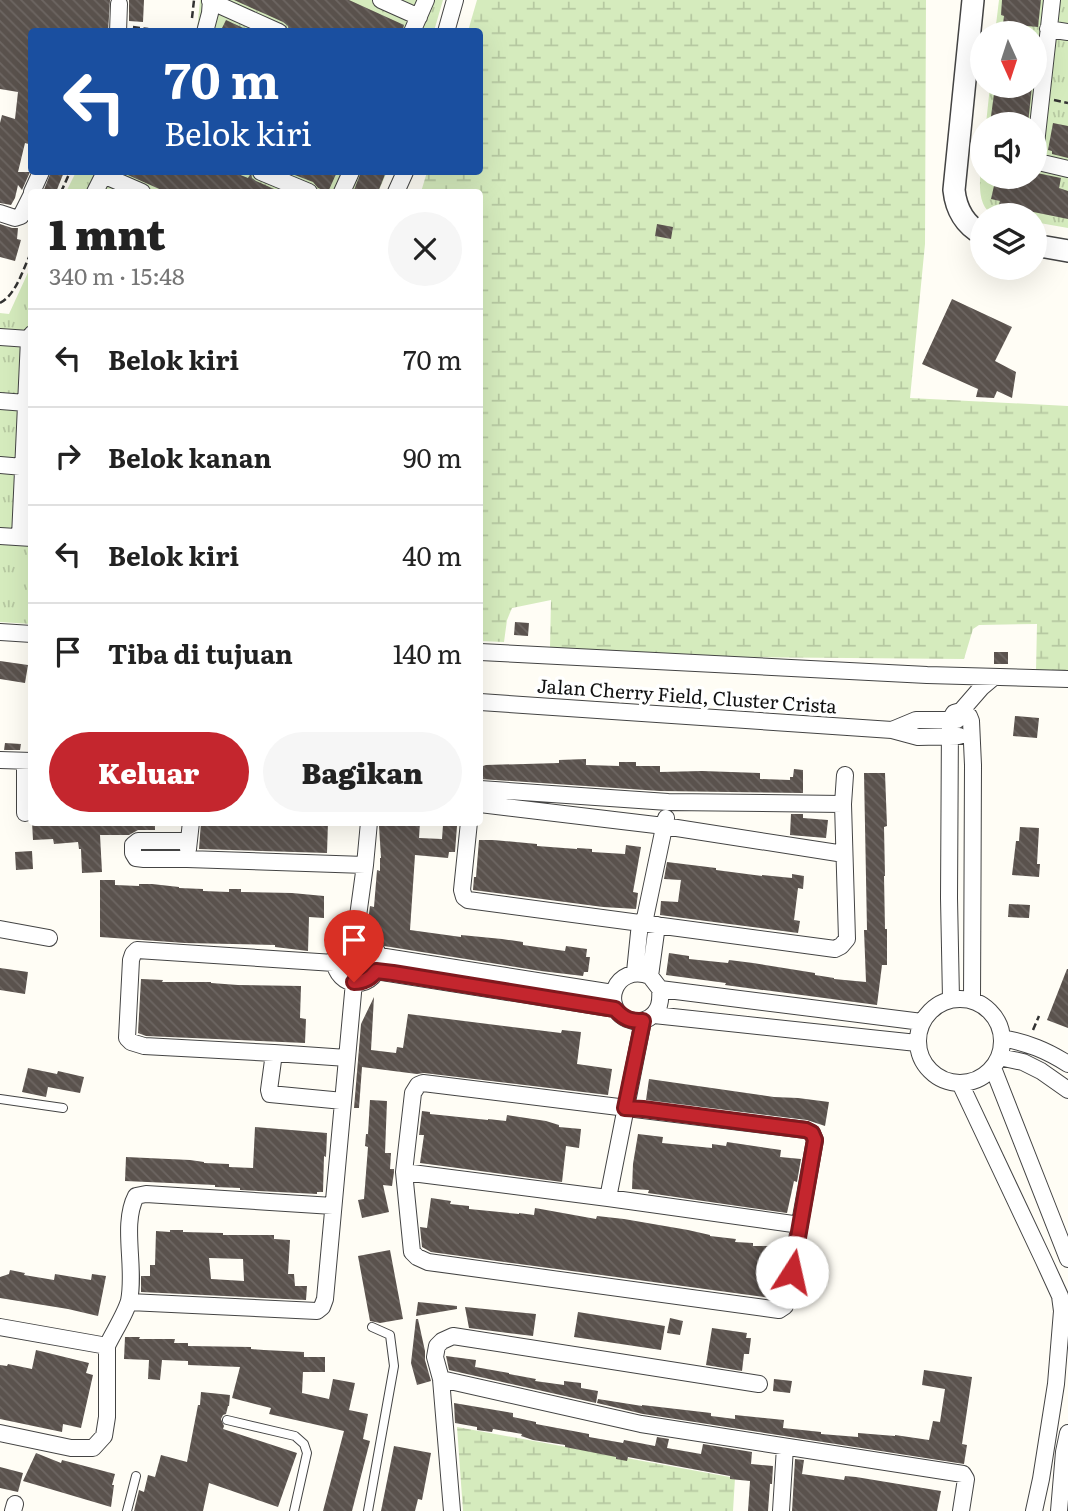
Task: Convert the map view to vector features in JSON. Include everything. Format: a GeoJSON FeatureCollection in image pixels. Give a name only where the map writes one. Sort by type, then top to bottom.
{"type":"FeatureCollection","features":[{"type":"Feature","properties":{"kind":"street"},"geometry":{"type":"LineString","coordinates":[[205,0],[210,13],[206,28]]}},
{"type":"Feature","properties":{"kind":"street"},"geometry":{"type":"LineString","coordinates":[[205,0],[270,28]]}},
{"type":"Feature","properties":{"kind":"street"},"geometry":{"type":"LineString","coordinates":[[381,0],[416,24],[426,0]]}},
{"type":"Feature","properties":{"kind":"street"},"geometry":{"type":"LineString","coordinates":[[447,28],[455,0]]}},
{"type":"Feature","properties":{"kind":"street"},"geometry":{"type":"LineString","coordinates":[[970,226],[955,200],[954,190],[973,0]]}},
{"type":"Feature","properties":{"kind":"street"},"geometry":{"type":"LineString","coordinates":[[1039,112],[1052,0]]}},
{"type":"Feature","properties":{"kind":"street"},"geometry":{"type":"LineString","coordinates":[[118,28],[119,4]]}},
{"type":"Feature","properties":{"kind":"street"},"geometry":{"type":"LineString","coordinates":[[1048,29],[1068,32]]}},
{"type":"Feature","properties":{"kind":"street"},"geometry":{"type":"LineString","coordinates":[[1047,165],[1068,169]]}},
{"type":"Feature","properties":{"kind":"street"},"geometry":{"type":"LineString","coordinates":[[108,175],[136,189]]}},
{"type":"Feature","properties":{"kind":"street"},"geometry":{"type":"LineString","coordinates":[[268,175],[302,189]]}},
{"type":"Feature","properties":{"kind":"street"},"geometry":{"type":"LineString","coordinates":[[0,213],[15,218],[21,216],[28,201]]}},
{"type":"Feature","properties":{"kind":"street"},"geometry":{"type":"LineString","coordinates":[[1047,247],[1068,251]]}},
{"type":"Feature","properties":{"kind":"street"},"geometry":{"type":"LineString","coordinates":[[0,337],[28,336]]}},
{"type":"Feature","properties":{"kind":"street"},"geometry":{"type":"LineString","coordinates":[[0,536],[26,537],[23,467],[28,386]]}},
{"type":"Feature","properties":{"kind":"street"},"geometry":{"type":"LineString","coordinates":[[0,401],[26,403]]}},
{"type":"Feature","properties":{"kind":"street"},"geometry":{"type":"LineString","coordinates":[[0,465],[23,467]]}},
{"type":"Feature","properties":{"kind":"street"},"geometry":{"type":"LineString","coordinates":[[0,632],[28,634]]}},
{"type":"Feature","properties":{"kind":"street"},"geometry":{"type":"LineString","coordinates":[[483,652],[928,675],[1068,679]]}},
{"type":"Feature","properties":{"kind":"street"},"geometry":{"type":"LineString","coordinates":[[951,999],[949,898],[961,725],[981,688],[994,677]]}},
{"type":"Feature","properties":{"kind":"street","name":"Jalan Cherry Field, Cluster Crista"},"geometry":{"type":"LineString","coordinates":[[483,702],[892,730],[918,737],[961,725]]}},
{"type":"Feature","properties":{"kind":"street"},"geometry":{"type":"LineString","coordinates":[[961,725],[978,949],[972,1000]]}},
{"type":"Feature","properties":{"kind":"street"},"geometry":{"type":"LineString","coordinates":[[0,760],[28,761],[25,813]]}},
{"type":"Feature","properties":{"kind":"street"},"geometry":{"type":"LineString","coordinates":[[469,826],[462,890],[468,900],[835,949],[846,939],[843,804],[845,775]]}},
{"type":"Feature","properties":{"kind":"street"},"geometry":{"type":"LineString","coordinates":[[483,789],[668,802],[843,804]]}},
{"type":"Feature","properties":{"kind":"street"},"geometry":{"type":"LineString","coordinates":[[608,1198],[625,1108],[648,1018],[661,1003],[648,979],[647,923],[668,802]]}},
{"type":"Feature","properties":{"kind":"street"},"geometry":{"type":"LineString","coordinates":[[483,804],[664,826],[844,854]]}},
{"type":"Feature","properties":{"kind":"street"},"geometry":{"type":"LineString","coordinates":[[187,859],[191,826]]}},
{"type":"Feature","properties":{"kind":"street"},"geometry":{"type":"LineString","coordinates":[[355,938],[369,826]]}},
{"type":"Feature","properties":{"kind":"street"},"geometry":{"type":"LineString","coordinates":[[189,841],[138,841],[133,845],[133,853],[136,858],[365,866]]}},
{"type":"Feature","properties":{"kind":"street"},"geometry":{"type":"LineString","coordinates":[[0,929],[49,938]]}},
{"type":"Feature","properties":{"kind":"street"},"geometry":{"type":"LineString","coordinates":[[355,938],[363,939],[376,949],[377,964],[371,978],[363,982],[347,981],[334,963],[340,946],[355,938]]}},
{"type":"Feature","properties":{"kind":"street"},"geometry":{"type":"LineString","coordinates":[[334,963],[137,950],[133,954],[127,1038],[144,1046],[347,1058]]}},
{"type":"Feature","properties":{"kind":"street"},"geometry":{"type":"LineString","coordinates":[[377,964],[614,1001]]}},
{"type":"Feature","properties":{"kind":"street"},"geometry":{"type":"LineString","coordinates":[[917,1043],[648,1018],[632,1021],[622,1017],[614,1001],[618,983],[626,976],[922,1022]]}},
{"type":"Feature","properties":{"kind":"street"},"geometry":{"type":"LineString","coordinates":[[128,1302],[317,1311],[322,1307],[325,1299],[354,982]]}},
{"type":"Feature","properties":{"kind":"street"},"geometry":{"type":"LineString","coordinates":[[951,999],[972,1000],[993,1014],[1002,1038],[996,1062],[983,1076],[972,1081],[960,1083],[944,1080],[930,1071],[921,1058],[917,1043],[922,1022],[934,1007],[951,999]]}},
{"type":"Feature","properties":{"kind":"street"},"geometry":{"type":"LineString","coordinates":[[874,1038],[877,1016]]}},
{"type":"Feature","properties":{"kind":"street"},"geometry":{"type":"LineString","coordinates":[[1002,1038],[1028,1043],[1068,1063]]}},
{"type":"Feature","properties":{"kind":"street"},"geometry":{"type":"LineString","coordinates":[[274,1053],[270,1094],[343,1101]]}},
{"type":"Feature","properties":{"kind":"street"},"geometry":{"type":"LineString","coordinates":[[996,1062],[1023,1062],[1068,1090]]}},
{"type":"Feature","properties":{"kind":"street"},"geometry":{"type":"LineString","coordinates":[[996,1062],[1068,1259]]}},
{"type":"Feature","properties":{"kind":"street"},"geometry":{"type":"LineString","coordinates":[[423,1083],[625,1108],[806,1130],[812,1133],[815,1140],[785,1306],[779,1310],[428,1262],[412,1252],[404,1172],[413,1093],[418,1085],[423,1083]]}},
{"type":"Feature","properties":{"kind":"street"},"geometry":{"type":"LineString","coordinates":[[960,1083],[1060,1296],[1062,1386],[1035,1504],[1062,1506],[1064,1452],[1068,1433]]}},
{"type":"Feature","properties":{"kind":"street"},"geometry":{"type":"LineString","coordinates":[[404,1172],[800,1225]]}},
{"type":"Feature","properties":{"kind":"street"},"geometry":{"type":"LineString","coordinates":[[0,1433],[71,1448],[93,1448],[104,1436],[107,1417],[107,1346],[128,1302],[132,1264],[129,1215],[136,1196],[146,1194],[333,1206]]}},
{"type":"Feature","properties":{"kind":"street"},"geometry":{"type":"LineString","coordinates":[[0,1328],[107,1346]]}},
{"type":"Feature","properties":{"kind":"street"},"geometry":{"type":"LineString","coordinates":[[452,1511],[441,1379],[435,1357],[437,1346],[442,1340],[453,1336],[759,1384]]}},
{"type":"Feature","properties":{"kind":"street"},"geometry":{"type":"LineString","coordinates":[[441,1379],[641,1424],[962,1474],[966,1479],[961,1511]]}},
{"type":"Feature","properties":{"kind":"street"},"geometry":{"type":"LineString","coordinates":[[781,1511],[785,1447]]}},
{"type":"Feature","properties":{"kind":"lane"},"geometry":{"type":"LineString","coordinates":[[0,1099],[63,1108]]}},
{"type":"Feature","properties":{"kind":"lane"},"geometry":{"type":"LineString","coordinates":[[368,1511],[394,1366],[390,1335],[372,1327]]}},
{"type":"Feature","properties":{"kind":"lane"},"geometry":{"type":"LineString","coordinates":[[227,1420],[295,1436],[304,1444],[307,1453],[294,1511]]}},
{"type":"Feature","properties":{"kind":"lane"},"geometry":{"type":"LineString","coordinates":[[127,1511],[135,1476]]}},
{"type":"Feature","properties":{"kind":"path"},"geometry":{"type":"LineString","coordinates":[[192,20],[205,0]]}},
{"type":"Feature","properties":{"kind":"path"},"geometry":{"type":"LineString","coordinates":[[0,303],[12,293],[28,259]]}},
{"type":"Feature","properties":{"kind":"green space"},"geometry":{"type":"Polygon","coordinates":[[[200,0],[443,0],[435,28],[197,28],[200,0]]]}},
{"type":"Feature","properties":{"kind":"green space"},"geometry":{"type":"Polygon","coordinates":[[[477,0],[926,0],[925,244],[910,398],[1068,406],[1068,672],[1036,671],[1037,624],[979,625],[973,629],[964,659],[716,657],[550,648],[551,600],[512,608],[507,620],[504,642],[483,641],[483,189],[422,189],[426,175],[483,175],[483,28],[469,28],[477,0]]]}},
{"type":"Feature","properties":{"kind":"green space"},"geometry":{"type":"Polygon","coordinates":[[[999,0],[1068,0],[1068,228],[1047,224],[1047,203],[983,203],[980,189],[1047,189],[1047,112],[987,112],[989,98],[1047,98],[1047,21],[996,21],[999,0]]]}},
{"type":"Feature","properties":{"kind":"green space"},"geometry":{"type":"Polygon","coordinates":[[[74,175],[386,175],[379,189],[68,189],[74,175]]]}},
{"type":"Feature","properties":{"kind":"green space"},"geometry":{"type":"Polygon","coordinates":[[[28,273],[28,624],[0,622],[0,313],[9,314],[28,273]]]}},
{"type":"Feature","properties":{"kind":"green space"},"geometry":{"type":"Polygon","coordinates":[[[457,1427],[735,1478],[733,1511],[463,1511],[457,1427]]]}},
{"type":"Feature","properties":{"kind":"building"},"geometry":{"type":"Polygon","coordinates":[[[0,0],[110,0],[108,28],[28,28],[28,144],[25,143],[18,172],[28,172],[29,175],[22,190],[18,185],[11,205],[0,203],[0,123],[2,115],[15,119],[18,92],[0,89],[0,0]]]}},
{"type":"Feature","properties":{"kind":"building"},"geometry":{"type":"Polygon","coordinates":[[[129,0],[144,0],[143,22],[129,21],[129,0]]]}},
{"type":"Feature","properties":{"kind":"building"},"geometry":{"type":"Polygon","coordinates":[[[234,0],[349,0],[404,25],[403,28],[288,28],[283,22],[234,0]]]}},
{"type":"Feature","properties":{"kind":"building"},"geometry":{"type":"Polygon","coordinates":[[[1002,0],[1041,0],[1039,21],[1003,21],[1004,16],[1001,15],[1002,0]]]}},
{"type":"Feature","properties":{"kind":"building"},"geometry":{"type":"Polygon","coordinates":[[[226,20],[243,28],[222,28],[226,20]]]}},
{"type":"Feature","properties":{"kind":"building"},"geometry":{"type":"Polygon","coordinates":[[[993,98],[1031,98],[1029,112],[992,112],[993,98]]]}},
{"type":"Feature","properties":{"kind":"building"},"geometry":{"type":"Polygon","coordinates":[[[1053,123],[1068,126],[1068,158],[1052,154],[1052,151],[1048,150],[1053,123]]]}},
{"type":"Feature","properties":{"kind":"building"},"geometry":{"type":"Polygon","coordinates":[[[50,175],[63,175],[57,189],[44,189],[50,175]]]}},
{"type":"Feature","properties":{"kind":"building"},"geometry":{"type":"Polygon","coordinates":[[[128,175],[240,175],[248,178],[251,175],[256,181],[274,189],[159,189],[128,175]]]}},
{"type":"Feature","properties":{"kind":"building"},"geometry":{"type":"Polygon","coordinates":[[[295,175],[336,175],[329,189],[318,188],[313,182],[295,175]]]}},
{"type":"Feature","properties":{"kind":"building"},"geometry":{"type":"Polygon","coordinates":[[[360,175],[385,175],[379,189],[354,189],[360,175]]]}},
{"type":"Feature","properties":{"kind":"building"},"geometry":{"type":"Polygon","coordinates":[[[1047,175],[1061,178],[1059,188],[1068,191],[1068,219],[1047,215],[1047,203],[1000,203],[991,199],[993,189],[1047,189],[1047,175]]]}},
{"type":"Feature","properties":{"kind":"building"},"geometry":{"type":"Polygon","coordinates":[[[0,224],[18,228],[17,239],[21,240],[15,261],[0,257],[0,224]]]}},
{"type":"Feature","properties":{"kind":"building"},"geometry":{"type":"Polygon","coordinates":[[[657,224],[673,227],[671,239],[655,236],[657,224]]]}},
{"type":"Feature","properties":{"kind":"building"},"geometry":{"type":"Polygon","coordinates":[[[952,299],[1012,327],[995,361],[1016,372],[1012,398],[997,391],[994,398],[976,397],[978,389],[922,364],[952,299]]]}},
{"type":"Feature","properties":{"kind":"building"},"geometry":{"type":"Polygon","coordinates":[[[515,622],[529,623],[528,636],[514,635],[515,622]]]}},
{"type":"Feature","properties":{"kind":"building"},"geometry":{"type":"Polygon","coordinates":[[[994,652],[1008,652],[1008,664],[994,664],[994,652]]]}},
{"type":"Feature","properties":{"kind":"building"},"geometry":{"type":"Polygon","coordinates":[[[0,661],[28,665],[25,683],[0,679],[0,661]]]}},
{"type":"Feature","properties":{"kind":"building"},"geometry":{"type":"Polygon","coordinates":[[[1015,716],[1039,718],[1037,738],[1013,736],[1015,716]]]}},
{"type":"Feature","properties":{"kind":"building"},"geometry":{"type":"Polygon","coordinates":[[[5,743],[21,744],[20,750],[4,750],[5,743]]]}},
{"type":"Feature","properties":{"kind":"building"},"geometry":{"type":"Polygon","coordinates":[[[586,759],[586,765],[619,766],[619,762],[636,762],[636,766],[660,766],[660,772],[760,773],[760,779],[790,780],[794,769],[803,770],[803,793],[660,791],[483,779],[483,766],[486,765],[559,763],[559,760],[586,759]]]}},
{"type":"Feature","properties":{"kind":"building"},"geometry":{"type":"Polygon","coordinates":[[[864,773],[885,773],[887,965],[882,965],[877,1005],[666,975],[669,953],[689,956],[689,959],[753,963],[815,973],[834,979],[866,982],[864,773]]]}},
{"type":"Feature","properties":{"kind":"building"},"geometry":{"type":"Polygon","coordinates":[[[791,814],[828,820],[826,838],[790,835],[791,814]]]}},
{"type":"Feature","properties":{"kind":"building"},"geometry":{"type":"Polygon","coordinates":[[[32,826],[155,826],[155,830],[138,830],[129,835],[100,835],[102,872],[82,873],[78,842],[54,844],[53,839],[33,840],[32,826]]]}},
{"type":"Feature","properties":{"kind":"building"},"geometry":{"type":"Polygon","coordinates":[[[201,826],[328,826],[327,853],[199,849],[201,826]]]}},
{"type":"Feature","properties":{"kind":"building"},"geometry":{"type":"Polygon","coordinates":[[[379,826],[420,826],[419,838],[442,839],[443,826],[457,826],[455,852],[449,852],[448,858],[415,855],[410,930],[502,939],[565,951],[566,946],[587,949],[586,957],[590,957],[588,972],[584,972],[583,976],[541,971],[384,946],[378,922],[368,921],[370,906],[374,907],[377,870],[380,871],[379,826]]]}},
{"type":"Feature","properties":{"kind":"building"},"geometry":{"type":"Polygon","coordinates":[[[1020,827],[1039,828],[1039,877],[1012,875],[1020,827]]]}},
{"type":"Feature","properties":{"kind":"building"},"geometry":{"type":"Polygon","coordinates":[[[479,840],[625,854],[626,845],[641,847],[633,892],[638,893],[636,909],[473,890],[479,840]]]}},
{"type":"Feature","properties":{"kind":"building"},"geometry":{"type":"Polygon","coordinates":[[[32,851],[33,869],[16,870],[15,852],[32,851]]]}},
{"type":"Feature","properties":{"kind":"building"},"geometry":{"type":"Polygon","coordinates":[[[667,862],[762,876],[804,876],[803,889],[798,888],[794,920],[800,921],[798,933],[660,915],[661,901],[678,902],[681,880],[664,879],[667,862]]]}},
{"type":"Feature","properties":{"kind":"building"},"geometry":{"type":"Polygon","coordinates":[[[100,880],[115,880],[115,885],[152,884],[203,891],[229,892],[229,889],[241,889],[241,892],[324,896],[324,918],[309,917],[308,951],[275,945],[185,943],[100,937],[100,880]]]}},
{"type":"Feature","properties":{"kind":"building"},"geometry":{"type":"Polygon","coordinates":[[[1009,904],[1030,905],[1029,918],[1008,917],[1009,904]]]}},
{"type":"Feature","properties":{"kind":"building"},"geometry":{"type":"Polygon","coordinates":[[[0,968],[28,972],[25,994],[0,990],[0,968]]]}},
{"type":"Feature","properties":{"kind":"building"},"geometry":{"type":"Polygon","coordinates":[[[1068,969],[1068,1028],[1047,1020],[1068,969]]]}},
{"type":"Feature","properties":{"kind":"building"},"geometry":{"type":"Polygon","coordinates":[[[141,979],[301,986],[300,1018],[306,1019],[305,1043],[146,1036],[138,1033],[141,979]]]}},
{"type":"Feature","properties":{"kind":"building"},"geometry":{"type":"Polygon","coordinates":[[[374,997],[371,1050],[396,1053],[397,1047],[403,1048],[408,1014],[561,1033],[562,1030],[581,1032],[577,1064],[612,1069],[608,1095],[362,1067],[359,1108],[354,1108],[361,1024],[374,997]]]}},
{"type":"Feature","properties":{"kind":"building"},"geometry":{"type":"Polygon","coordinates":[[[28,1068],[84,1077],[80,1093],[48,1087],[46,1097],[22,1092],[28,1068]]]}},
{"type":"Feature","properties":{"kind":"building"},"geometry":{"type":"Polygon","coordinates":[[[649,1079],[829,1102],[825,1126],[807,1120],[646,1100],[649,1079]]]}},
{"type":"Feature","properties":{"kind":"building"},"geometry":{"type":"Polygon","coordinates":[[[370,1100],[387,1101],[385,1153],[391,1153],[390,1169],[394,1169],[394,1172],[392,1186],[383,1185],[389,1212],[362,1218],[358,1200],[364,1199],[368,1147],[365,1146],[370,1100]]]}},
{"type":"Feature","properties":{"kind":"building"},"geometry":{"type":"Polygon","coordinates":[[[422,1111],[506,1121],[507,1115],[546,1121],[559,1127],[581,1129],[579,1148],[566,1146],[562,1182],[420,1163],[424,1135],[419,1135],[422,1111]]]}},
{"type":"Feature","properties":{"kind":"building"},"geometry":{"type":"Polygon","coordinates":[[[255,1127],[327,1133],[323,1192],[317,1194],[240,1190],[215,1185],[125,1181],[126,1157],[190,1160],[253,1168],[255,1127]]]}},
{"type":"Feature","properties":{"kind":"building"},"geometry":{"type":"Polygon","coordinates":[[[638,1134],[663,1137],[662,1143],[712,1148],[712,1144],[726,1146],[727,1142],[781,1150],[780,1157],[801,1159],[787,1213],[632,1189],[638,1134]]]}},
{"type":"Feature","properties":{"kind":"building"},"geometry":{"type":"Polygon","coordinates":[[[431,1198],[469,1206],[469,1209],[534,1215],[535,1208],[596,1219],[597,1216],[624,1219],[688,1230],[736,1239],[735,1242],[753,1243],[753,1246],[781,1246],[781,1267],[776,1267],[772,1298],[431,1252],[422,1247],[420,1227],[427,1228],[431,1198]]]}},
{"type":"Feature","properties":{"kind":"building"},"geometry":{"type":"Polygon","coordinates":[[[183,1230],[223,1235],[274,1235],[274,1239],[290,1240],[288,1274],[294,1274],[295,1286],[307,1286],[306,1300],[141,1292],[141,1276],[150,1276],[150,1265],[155,1265],[156,1231],[183,1230]],[[209,1258],[211,1279],[244,1281],[243,1259],[209,1258]]]}},
{"type":"Feature","properties":{"kind":"building"},"geometry":{"type":"Polygon","coordinates":[[[390,1250],[403,1319],[380,1323],[370,1321],[358,1256],[390,1250]]]}},
{"type":"Feature","properties":{"kind":"building"},"geometry":{"type":"Polygon","coordinates":[[[10,1270],[54,1280],[55,1274],[91,1280],[92,1274],[106,1276],[98,1316],[0,1298],[0,1277],[9,1274],[10,1270]]]}},
{"type":"Feature","properties":{"kind":"building"},"geometry":{"type":"Polygon","coordinates":[[[418,1302],[457,1306],[457,1309],[416,1316],[418,1302]]]}},
{"type":"Feature","properties":{"kind":"building"},"geometry":{"type":"Polygon","coordinates":[[[465,1307],[536,1314],[533,1336],[469,1328],[465,1307]]]}},
{"type":"Feature","properties":{"kind":"building"},"geometry":{"type":"Polygon","coordinates":[[[578,1312],[665,1326],[661,1350],[574,1337],[578,1312]]]}},
{"type":"Feature","properties":{"kind":"building"},"geometry":{"type":"Polygon","coordinates":[[[670,1318],[683,1321],[680,1335],[667,1333],[670,1318]]]}},
{"type":"Feature","properties":{"kind":"building"},"geometry":{"type":"Polygon","coordinates":[[[416,1319],[431,1381],[417,1385],[411,1363],[416,1319]]]}},
{"type":"Feature","properties":{"kind":"building"},"geometry":{"type":"Polygon","coordinates":[[[712,1328],[747,1333],[746,1338],[751,1338],[749,1354],[744,1354],[742,1371],[706,1365],[712,1328]]]}},
{"type":"Feature","properties":{"kind":"building"},"geometry":{"type":"Polygon","coordinates":[[[125,1337],[175,1339],[174,1343],[188,1343],[188,1346],[251,1347],[304,1352],[304,1357],[325,1357],[325,1372],[303,1372],[302,1393],[329,1399],[333,1379],[355,1383],[349,1410],[368,1414],[363,1439],[370,1441],[352,1511],[323,1511],[344,1431],[269,1414],[271,1408],[232,1398],[240,1367],[188,1365],[188,1361],[162,1360],[160,1380],[148,1379],[149,1360],[124,1359],[125,1337]]]}},
{"type":"Feature","properties":{"kind":"building"},"geometry":{"type":"Polygon","coordinates":[[[36,1350],[89,1363],[86,1373],[93,1375],[81,1428],[63,1424],[62,1432],[0,1419],[0,1365],[32,1369],[36,1350]]]}},
{"type":"Feature","properties":{"kind":"building"},"geometry":{"type":"Polygon","coordinates":[[[446,1356],[476,1360],[475,1367],[536,1379],[535,1381],[564,1385],[564,1381],[581,1383],[581,1388],[598,1391],[596,1403],[449,1370],[446,1356]]]}},
{"type":"Feature","properties":{"kind":"building"},"geometry":{"type":"Polygon","coordinates":[[[924,1370],[972,1377],[962,1444],[967,1445],[964,1464],[643,1414],[597,1403],[598,1399],[711,1413],[711,1416],[735,1419],[735,1415],[784,1420],[783,1428],[821,1434],[858,1437],[858,1433],[895,1435],[929,1440],[933,1421],[940,1422],[945,1389],[922,1385],[924,1370]]]}},
{"type":"Feature","properties":{"kind":"building"},"geometry":{"type":"Polygon","coordinates":[[[774,1379],[792,1381],[790,1393],[773,1391],[774,1379]]]}},
{"type":"Feature","properties":{"kind":"building"},"geometry":{"type":"Polygon","coordinates":[[[201,1392],[230,1395],[226,1414],[221,1419],[223,1429],[297,1453],[278,1507],[209,1483],[203,1511],[134,1511],[139,1490],[144,1492],[148,1475],[155,1477],[161,1455],[187,1462],[201,1392]]]}},
{"type":"Feature","properties":{"kind":"building"},"geometry":{"type":"Polygon","coordinates":[[[454,1403],[513,1413],[513,1417],[536,1424],[623,1443],[624,1440],[655,1446],[657,1437],[669,1439],[667,1448],[701,1454],[703,1444],[752,1452],[751,1464],[773,1466],[768,1511],[748,1511],[750,1481],[628,1457],[627,1461],[616,1459],[565,1445],[533,1440],[521,1436],[522,1434],[493,1429],[492,1432],[477,1430],[477,1427],[455,1423],[454,1403]]]}},
{"type":"Feature","properties":{"kind":"building"},"geometry":{"type":"Polygon","coordinates":[[[394,1446],[431,1453],[422,1500],[418,1499],[415,1511],[381,1511],[394,1446]]]}},
{"type":"Feature","properties":{"kind":"building"},"geometry":{"type":"Polygon","coordinates":[[[36,1453],[61,1463],[62,1460],[115,1474],[111,1507],[23,1481],[36,1453]]]}},
{"type":"Feature","properties":{"kind":"building"},"geometry":{"type":"Polygon","coordinates":[[[795,1459],[804,1460],[802,1474],[844,1480],[845,1476],[856,1477],[941,1491],[937,1511],[792,1511],[795,1459]]]}},
{"type":"Feature","properties":{"kind":"building"},"geometry":{"type":"Polygon","coordinates":[[[0,1467],[23,1473],[18,1492],[0,1488],[0,1467]]]}},
{"type":"Feature","properties":{"kind":"route"},"geometry":{"type":"LineString","coordinates":[[354,982],[371,978],[376,971],[393,973],[615,1009],[622,1017],[643,1021],[625,1108],[806,1130],[812,1133],[815,1140],[792,1272]]}}]}
